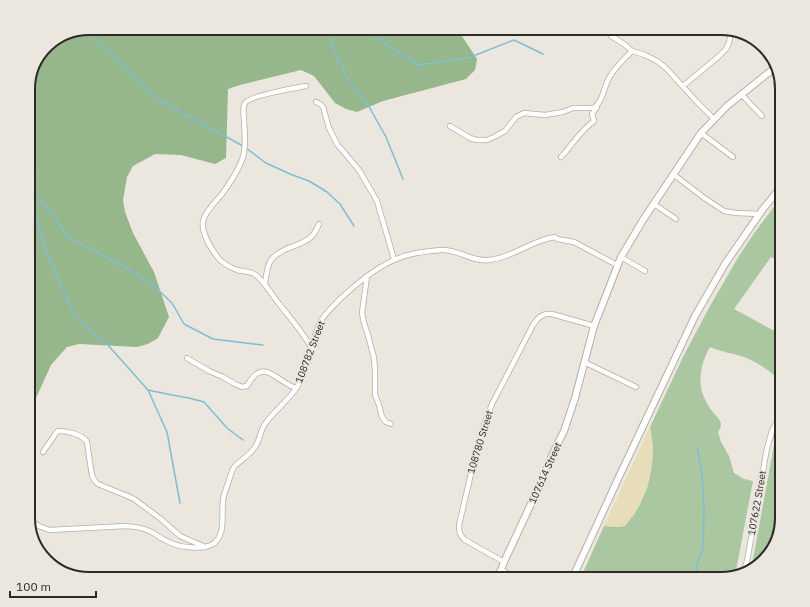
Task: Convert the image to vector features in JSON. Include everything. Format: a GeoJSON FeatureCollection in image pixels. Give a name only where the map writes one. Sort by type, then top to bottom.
{"type":"FeatureCollection","features":[{"type":"Feature","properties":{"kind":"street"},"geometry":{"type":"LineString","coordinates":[[611,36],[632,51],[657,61],[666,68],[714,119]]}},
{"type":"Feature","properties":{"kind":"street"},"geometry":{"type":"LineString","coordinates":[[683,86],[726,49],[730,36]]}},
{"type":"Feature","properties":{"kind":"street"},"geometry":{"type":"LineString","coordinates":[[561,157],[580,133],[594,121],[592,114],[600,101],[610,76],[620,62],[632,51]]}},
{"type":"Feature","properties":{"kind":"street","name":"107614 Street"},"geometry":{"type":"LineString","coordinates":[[501,570],[564,431],[575,398],[594,326],[621,257],[643,220],[701,133],[727,106],[772,71]]}},
{"type":"Feature","properties":{"kind":"street"},"geometry":{"type":"LineString","coordinates":[[306,86],[263,95],[250,99],[246,102],[244,108],[245,133],[243,156],[238,170],[224,192],[204,216],[203,230],[219,259],[237,270],[255,274],[312,348]]}},
{"type":"Feature","properties":{"kind":"street"},"geometry":{"type":"LineString","coordinates":[[741,94],[762,116]]}},
{"type":"Feature","properties":{"kind":"street"},"geometry":{"type":"LineString","coordinates":[[316,102],[323,107],[329,128],[337,144],[359,170],[377,201],[394,259]]}},
{"type":"Feature","properties":{"kind":"street"},"geometry":{"type":"LineString","coordinates":[[450,126],[470,138],[487,140],[505,131],[516,117],[524,113],[545,115],[563,112],[573,108],[594,108],[598,104]]}},
{"type":"Feature","properties":{"kind":"street"},"geometry":{"type":"LineString","coordinates":[[701,133],[733,157]]}},
{"type":"Feature","properties":{"kind":"street"},"geometry":{"type":"LineString","coordinates":[[673,174],[724,211],[760,214]]}},
{"type":"Feature","properties":{"kind":"street"},"geometry":{"type":"LineString","coordinates":[[575,572],[694,316],[724,264],[775,195]]}},
{"type":"Feature","properties":{"kind":"street"},"geometry":{"type":"LineString","coordinates":[[654,204],[676,219]]}},
{"type":"Feature","properties":{"kind":"street"},"geometry":{"type":"LineString","coordinates":[[264,284],[271,260],[277,254],[312,237],[319,224]]}},
{"type":"Feature","properties":{"kind":"street","name":"108782 Street"},"geometry":{"type":"LineString","coordinates":[[204,547],[211,545],[218,540],[222,531],[223,500],[234,467],[250,454],[260,438],[263,426],[301,381],[321,320],[326,313],[351,289],[367,276],[394,259],[410,255],[448,250],[476,259],[497,259],[548,238],[556,237],[557,239],[574,242],[617,265]]}},
{"type":"Feature","properties":{"kind":"street"},"geometry":{"type":"LineString","coordinates":[[621,257],[645,271]]}},
{"type":"Feature","properties":{"kind":"street"},"geometry":{"type":"LineString","coordinates":[[367,276],[362,313],[374,358],[375,396],[382,417],[386,422],[391,424]]}},
{"type":"Feature","properties":{"kind":"street","name":"108780 Street"},"geometry":{"type":"LineString","coordinates":[[504,562],[465,540],[459,530],[473,465],[485,422],[492,404],[539,317],[545,314],[552,314],[594,326]]}},
{"type":"Feature","properties":{"kind":"street"},"geometry":{"type":"LineString","coordinates":[[187,358],[209,371],[242,387],[247,386],[255,375],[266,372],[296,388]]}},
{"type":"Feature","properties":{"kind":"street"},"geometry":{"type":"LineString","coordinates":[[584,362],[636,388]]}},
{"type":"Feature","properties":{"kind":"street","name":"107622 Street"},"geometry":{"type":"LineString","coordinates":[[746,566],[768,444],[775,425]]}},
{"type":"Feature","properties":{"kind":"street"},"geometry":{"type":"LineString","coordinates":[[43,452],[58,431],[84,438],[87,442],[92,476],[98,484],[123,493],[134,499],[161,519],[180,536],[204,547]]}},
{"type":"Feature","properties":{"kind":"street"},"geometry":{"type":"LineString","coordinates":[[35,524],[48,530],[126,526],[139,527],[177,545],[204,547]]}},
{"type":"Feature","properties":{"kind":"street"},"geometry":{"type":"LineString","coordinates":[[501,570],[505,572]]}},
{"type":"Feature","properties":{"kind":"green space"},"geometry":{"type":"Polygon","coordinates":[[[89,35],[462,36],[477,59],[475,70],[466,79],[383,101],[357,112],[346,109],[335,103],[314,76],[301,70],[240,85],[228,89],[226,158],[215,164],[181,155],[155,154],[133,166],[127,177],[123,200],[125,212],[133,233],[154,272],[169,317],[158,338],[148,344],[137,347],[79,344],[67,347],[51,365],[35,399],[35,85],[39,68],[44,59],[59,44],[78,36],[89,35]]]}},
{"type":"Feature","properties":{"kind":"green space"},"geometry":{"type":"Polygon","coordinates":[[[775,205],[775,259],[771,257],[734,309],[775,331],[775,376],[749,359],[710,347],[703,363],[700,380],[705,399],[721,423],[718,432],[721,442],[729,456],[734,473],[744,479],[753,481],[736,570],[721,572],[583,572],[604,526],[619,527],[633,516],[639,506],[647,488],[650,476],[653,448],[650,427],[683,357],[710,306],[739,256],[775,205]]]}},
{"type":"Feature","properties":{"kind":"green space"},"geometry":{"type":"Polygon","coordinates":[[[775,440],[774,529],[764,551],[752,562],[775,440]]]}},
{"type":"Feature","properties":{"kind":"sand"},"geometry":{"type":"Polygon","coordinates":[[[650,427],[653,446],[653,459],[649,480],[642,500],[625,526],[604,526],[650,427]]]}},
{"type":"Feature","properties":{"kind":"waterway"},"geometry":{"type":"LineString","coordinates":[[91,35],[157,99],[243,146]]}},
{"type":"Feature","properties":{"kind":"waterway"},"geometry":{"type":"LineString","coordinates":[[331,35],[333,46],[346,76],[367,103],[386,137],[403,179]]}},
{"type":"Feature","properties":{"kind":"waterway"},"geometry":{"type":"LineString","coordinates":[[371,35],[419,65],[468,58],[514,40],[543,54]]}},
{"type":"Feature","properties":{"kind":"waterway"},"geometry":{"type":"LineString","coordinates":[[246,148],[266,163],[309,181],[327,192],[340,204],[354,226]]}},
{"type":"Feature","properties":{"kind":"waterway"},"geometry":{"type":"LineString","coordinates":[[35,195],[54,216],[68,237],[123,266],[152,284],[172,303],[184,324],[213,339],[263,345]]}},
{"type":"Feature","properties":{"kind":"waterway"},"geometry":{"type":"LineString","coordinates":[[35,213],[46,250],[75,317],[107,344],[148,390],[167,432],[180,503]]}},
{"type":"Feature","properties":{"kind":"waterway"},"geometry":{"type":"LineString","coordinates":[[148,390],[204,402],[227,428],[243,440]]}},
{"type":"Feature","properties":{"kind":"waterway"},"geometry":{"type":"LineString","coordinates":[[697,447],[702,473],[704,507],[703,550],[696,566],[697,572]]}}]}
